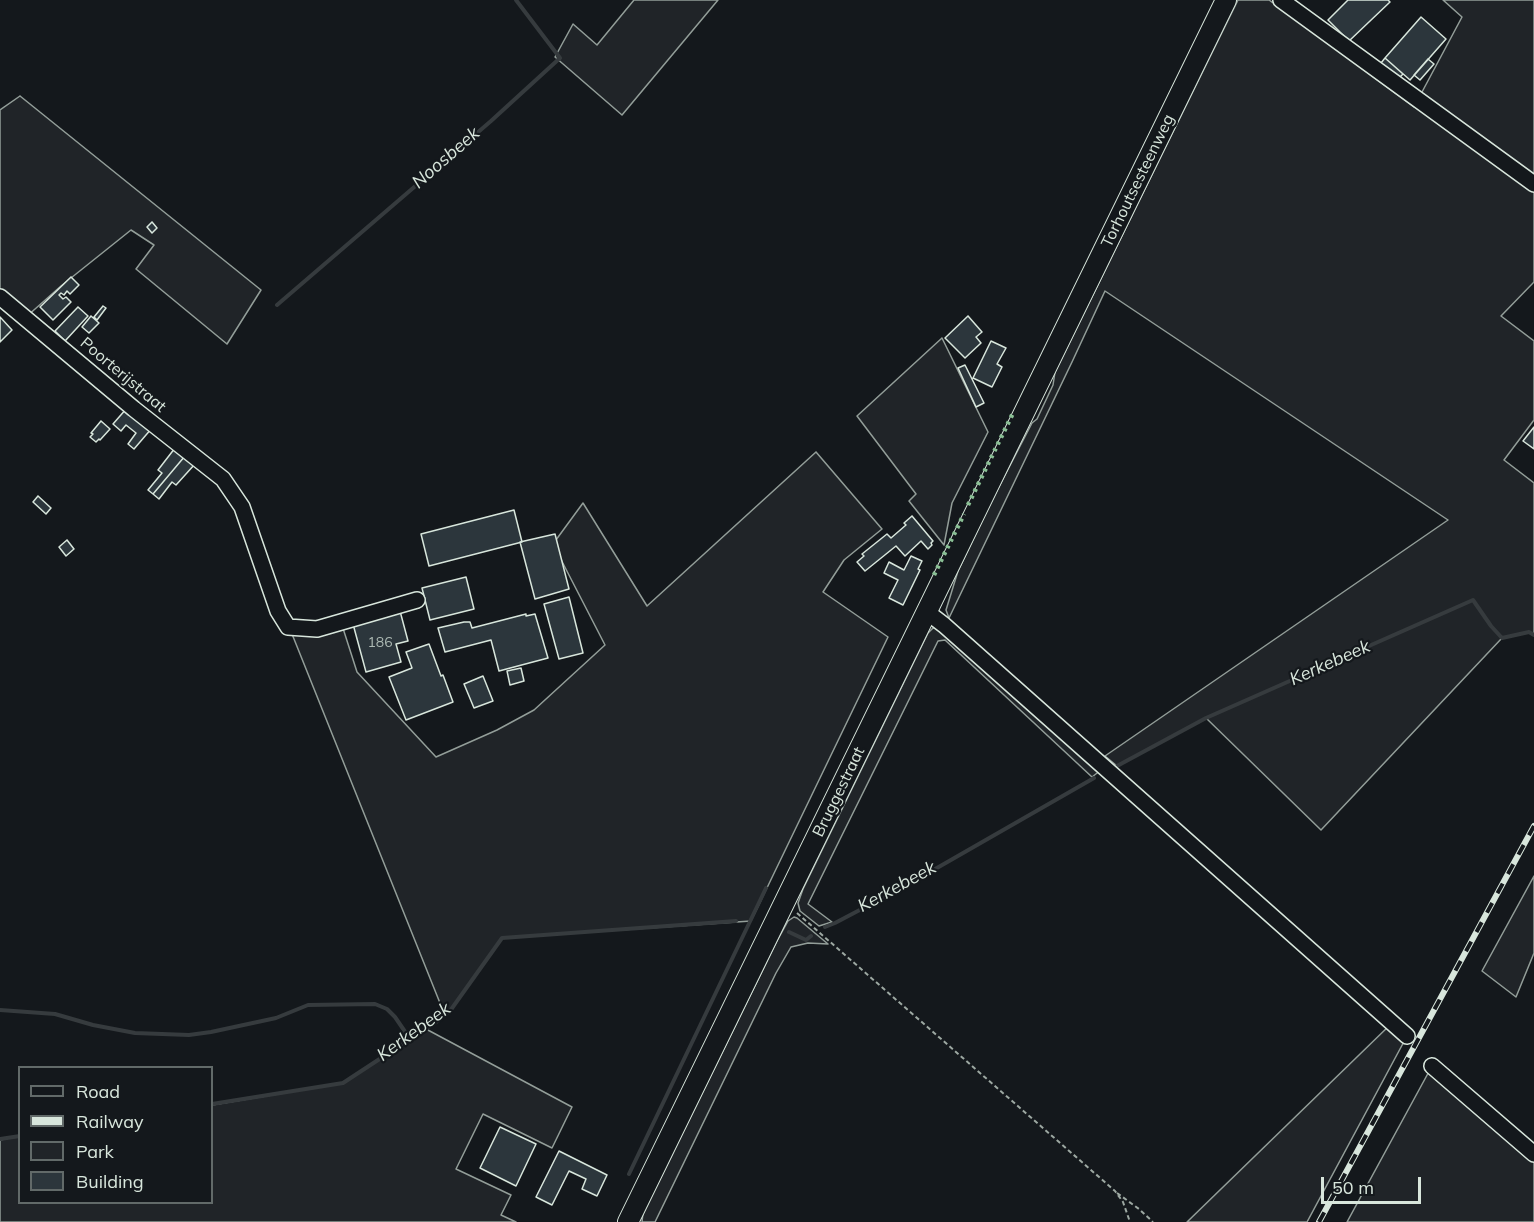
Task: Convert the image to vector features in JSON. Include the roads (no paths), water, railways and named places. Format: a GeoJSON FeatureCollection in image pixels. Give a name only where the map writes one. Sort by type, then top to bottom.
{"type":"FeatureCollection","features":[{"type":"Feature","properties":{"kind":"main road","name":"Torhoutsesteenweg"},"geometry":{"type":"LineString","coordinates":[[1049,363],[1226,0]]}},
{"type":"Feature","properties":{"kind":"main road","name":"Bruggestraat"},"geometry":{"type":"LineString","coordinates":[[628,1222],[1049,363]]}},
{"type":"Feature","properties":{"kind":"street"},"geometry":{"type":"LineString","coordinates":[[1281,0],[1534,184]]}},
{"type":"Feature","properties":{"kind":"street","name":"Poorterijstraat"},"geometry":{"type":"LineString","coordinates":[[0,297],[134,409],[223,479],[242,507],[278,611],[288,627],[317,629],[417,600]]}},
{"type":"Feature","properties":{"kind":"street"},"geometry":{"type":"LineString","coordinates":[[927,612],[1407,1036]]}},
{"type":"Feature","properties":{"kind":"street"},"geometry":{"type":"LineString","coordinates":[[1432,1066],[1534,1154]]}},
{"type":"Feature","properties":{"kind":"waterway","name":"Noosbeek"},"geometry":{"type":"LineString","coordinates":[[277,305],[491,121],[560,58],[516,0]]}},
{"type":"Feature","properties":{"kind":"waterway","name":"Kerkebeek"},"geometry":{"type":"LineString","coordinates":[[1117,766],[1206,718],[1473,600],[1502,638],[1529,632],[1534,635]]}},
{"type":"Feature","properties":{"kind":"waterway","name":"Kerkebeek"},"geometry":{"type":"LineString","coordinates":[[825,927],[909,884],[1094,778]]}},
{"type":"Feature","properties":{"kind":"waterway"},"geometry":{"type":"LineString","coordinates":[[629,1174],[766,888]]}},
{"type":"Feature","properties":{"kind":"waterway","name":"Kerkebeek"},"geometry":{"type":"LineString","coordinates":[[213,1104],[343,1083],[450,1011],[502,938],[736,921]]}},
{"type":"Feature","properties":{"kind":"waterway","name":"Kerkebeek"},"geometry":{"type":"LineString","coordinates":[[789,932],[806,940],[811,936]]}},
{"type":"Feature","properties":{"kind":"waterway"},"geometry":{"type":"LineString","coordinates":[[0,1010],[55,1014],[93,1025],[135,1033],[189,1035],[276,1018],[308,1005],[375,1004],[387,1009],[410,1039]]}},
{"type":"Feature","properties":{"kind":"waterway","name":"Kerkebeek"},"geometry":{"type":"LineString","coordinates":[[0,1139],[18,1136]]}},
{"type":"Feature","properties":{"kind":"railway"},"geometry":{"type":"LineString","coordinates":[[1319,1222],[1534,826]]}}]}
